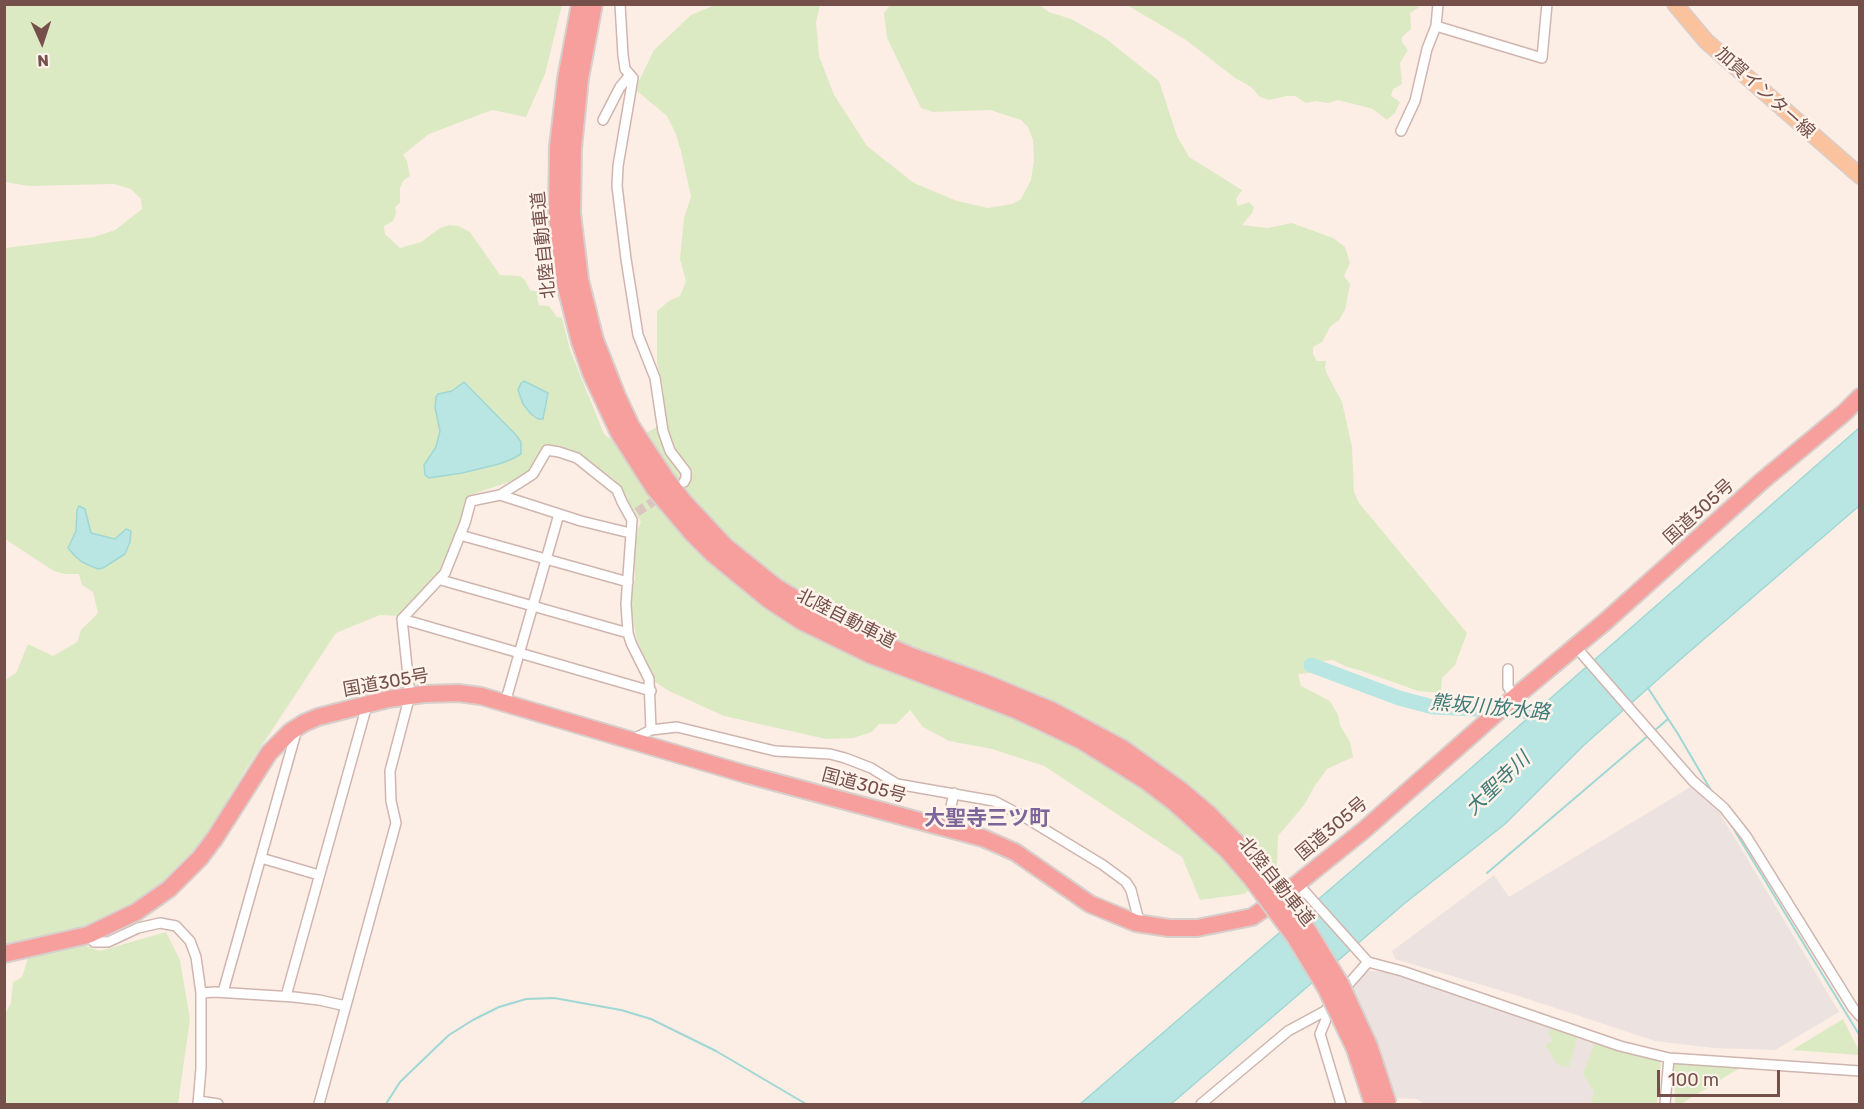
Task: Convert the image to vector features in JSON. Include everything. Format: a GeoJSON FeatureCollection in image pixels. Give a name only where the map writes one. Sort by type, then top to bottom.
{"type":"FeatureCollection","features":[{"type":"Feature","properties":{"kind":"highway","name":"北陸自動車道"},"geometry":{"type":"LineString","coordinates":[[580,4],[567,70],[558,147],[557,215],[565,283],[591,373],[619,433],[654,488],[713,554],[769,600],[801,621],[871,655],[1016,710],[1082,741],[1146,781],[1174,803],[1258,875],[1308,931],[1341,985],[1369,1046],[1388,1104]]}},
{"type":"Feature","properties":{"kind":"highway","name":"北陸自動車道"},"geometry":{"type":"LineString","coordinates":[[594,4],[580,78],[573,148],[572,213],[580,280],[595,339],[616,396],[649,454],[672,487],[725,546],[799,602],[839,625],[911,656],[1044,707],[1113,743],[1154,770],[1191,799],[1238,842],[1326,988],[1355,1050],[1373,1104]]}},
{"type":"Feature","properties":{"kind":"highway","name":"国道305号"},"geometry":{"type":"LineString","coordinates":[[4,954],[88,935],[136,912],[169,889],[185,875],[215,838],[269,753],[279,741],[297,727],[318,717],[410,695],[469,693],[745,774],[983,838],[1006,848],[1090,904],[1105,912],[1142,924],[1169,928],[1197,928],[1251,917],[1300,887],[1489,720],[1687,550],[1762,480],[1844,413],[1860,397]]}},
{"type":"Feature","properties":{"kind":"main road","name":"加賀インター線"},"geometry":{"type":"LineString","coordinates":[[1675,7],[1706,41],[1860,176]]}},
{"type":"Feature","properties":{"kind":"street"},"geometry":{"type":"LineString","coordinates":[[620,4],[622,55],[625,69],[633,78],[634,84],[618,166],[617,186],[626,259],[638,335],[656,378],[663,431],[670,451],[686,472],[684,482]]}},
{"type":"Feature","properties":{"kind":"street"},"geometry":{"type":"LineString","coordinates":[[1401,131],[1411,112],[1427,49],[1436,26],[1438,4]]}},
{"type":"Feature","properties":{"kind":"street"},"geometry":{"type":"LineString","coordinates":[[1436,26],[1542,58],[1547,4]]}},
{"type":"Feature","properties":{"kind":"street"},"geometry":{"type":"LineString","coordinates":[[603,120],[620,87],[630,75]]}},
{"type":"Feature","properties":{"kind":"street"},"geometry":{"type":"LineString","coordinates":[[319,1104],[395,828],[396,818],[390,792],[390,771],[410,695],[402,619],[416,602],[441,579],[460,535],[471,501],[500,495],[533,474],[547,450],[577,458],[617,490],[622,502],[633,514],[630,532],[628,633],[649,679],[651,730]]}},
{"type":"Feature","properties":{"kind":"street"},"geometry":{"type":"LineString","coordinates":[[500,495],[559,514],[630,532]]}},
{"type":"Feature","properties":{"kind":"street"},"geometry":{"type":"LineString","coordinates":[[505,703],[559,514]]}},
{"type":"Feature","properties":{"kind":"street"},"geometry":{"type":"LineString","coordinates":[[460,535],[628,582]]}},
{"type":"Feature","properties":{"kind":"street"},"geometry":{"type":"LineString","coordinates":[[441,579],[628,633]]}},
{"type":"Feature","properties":{"kind":"street"},"geometry":{"type":"LineString","coordinates":[[402,619],[651,691]]}},
{"type":"Feature","properties":{"kind":"street"},"geometry":{"type":"LineString","coordinates":[[1575,646],[1694,781],[1724,808],[1746,836],[1860,1016]]}},
{"type":"Feature","properties":{"kind":"street"},"geometry":{"type":"LineString","coordinates":[[1508,669],[1508,687],[1512,700]]}},
{"type":"Feature","properties":{"kind":"street"},"geometry":{"type":"LineString","coordinates":[[286,996],[367,705]]}},
{"type":"Feature","properties":{"kind":"street"},"geometry":{"type":"LineString","coordinates":[[223,992],[297,727]]}},
{"type":"Feature","properties":{"kind":"street"},"geometry":{"type":"LineString","coordinates":[[633,740],[651,730],[676,727],[775,751],[837,756],[871,768],[897,784],[994,801],[1103,865],[1126,882],[1131,890],[1142,924]]}},
{"type":"Feature","properties":{"kind":"street"},"geometry":{"type":"LineString","coordinates":[[946,829],[954,793]]}},
{"type":"Feature","properties":{"kind":"street"},"geometry":{"type":"LineString","coordinates":[[261,858],[319,875]]}},
{"type":"Feature","properties":{"kind":"street"},"geometry":{"type":"LineString","coordinates":[[1300,887],[1368,962],[1402,971],[1620,1046],[1670,1059],[1860,1071]]}},
{"type":"Feature","properties":{"kind":"street"},"geometry":{"type":"LineString","coordinates":[[88,935],[94,942],[102,943],[114,940],[138,928],[160,923],[176,926],[185,934],[194,949],[201,993],[199,1103],[218,1104]]}},
{"type":"Feature","properties":{"kind":"street"},"geometry":{"type":"LineString","coordinates":[[1201,1104],[1288,1031],[1325,1011],[1368,962]]}},
{"type":"Feature","properties":{"kind":"street"},"geometry":{"type":"LineString","coordinates":[[201,993],[286,996],[346,1006]]}},
{"type":"Feature","properties":{"kind":"street"},"geometry":{"type":"LineString","coordinates":[[1325,1011],[1327,1017],[1320,1034],[1341,1104]]}},
{"type":"Feature","properties":{"kind":"street"},"geometry":{"type":"LineString","coordinates":[[1665,1104],[1670,1059]]}},
{"type":"Feature","properties":{"kind":"shaded area"},"geometry":{"type":"Polygon","coordinates":[[[1692,786],[1715,805],[1839,1012],[1775,1050],[1714,1048],[1655,1041],[1516,995],[1395,959],[1392,951],[1494,875],[1509,897],[1692,786]]]}},
{"type":"Feature","properties":{"kind":"shaded area"},"geometry":{"type":"Polygon","coordinates":[[[1363,970],[1391,973],[1661,1060],[1657,1104],[1424,1104],[1417,1099],[1395,1098],[1377,1044],[1350,987],[1363,970]]]}},
{"type":"Feature","properties":{"kind":"green space"},"geometry":{"type":"Polygon","coordinates":[[[5,5],[562,5],[545,74],[526,117],[492,110],[429,134],[403,155],[407,161],[410,176],[403,181],[400,188],[400,203],[395,207],[396,213],[393,221],[384,226],[385,234],[400,248],[421,242],[440,228],[450,225],[458,226],[470,232],[500,275],[520,276],[530,290],[540,292],[537,298],[539,305],[549,306],[557,317],[562,318],[570,350],[604,434],[613,441],[632,441],[666,419],[663,388],[657,363],[657,311],[669,301],[680,296],[686,281],[680,259],[684,218],[691,197],[681,151],[667,116],[637,91],[638,83],[654,50],[691,15],[715,5],[820,5],[816,22],[819,56],[834,95],[867,146],[914,183],[957,201],[988,208],[1012,204],[1021,199],[1031,180],[1034,160],[1033,140],[1028,127],[1021,120],[990,110],[933,112],[921,108],[887,38],[884,13],[890,5],[1039,5],[1049,12],[1071,19],[1105,38],[1159,81],[1177,136],[1189,157],[1242,190],[1236,199],[1238,206],[1249,202],[1254,207],[1242,225],[1267,228],[1292,223],[1333,238],[1345,247],[1350,263],[1344,276],[1350,284],[1345,310],[1339,320],[1330,327],[1322,342],[1313,347],[1313,354],[1317,361],[1326,361],[1327,374],[1342,402],[1352,447],[1354,492],[1359,503],[1467,633],[1455,665],[1442,678],[1441,693],[1418,691],[1333,660],[1317,662],[1311,673],[1298,674],[1301,686],[1330,701],[1350,742],[1353,757],[1327,769],[1305,804],[1278,836],[1277,866],[1244,894],[1200,900],[1182,857],[1044,766],[992,749],[949,741],[923,727],[910,710],[896,724],[879,724],[872,732],[853,738],[826,739],[724,716],[669,691],[654,681],[636,637],[630,602],[635,579],[633,539],[641,522],[616,481],[577,453],[553,445],[544,445],[532,468],[525,473],[512,481],[470,495],[455,540],[438,577],[398,616],[380,615],[336,633],[245,771],[204,842],[167,885],[114,917],[84,929],[5,948],[5,680],[16,673],[28,644],[53,656],[77,642],[81,630],[98,613],[93,592],[82,585],[79,574],[54,571],[5,539],[5,248],[94,237],[115,230],[142,209],[141,199],[131,189],[114,184],[29,186],[5,182],[5,5]]]}},
{"type":"Feature","properties":{"kind":"green space"},"geometry":{"type":"Polygon","coordinates":[[[1127,5],[1419,5],[1410,13],[1411,29],[1402,37],[1402,42],[1408,50],[1400,63],[1402,84],[1393,89],[1391,96],[1400,102],[1395,113],[1387,120],[1373,109],[1338,100],[1328,103],[1316,101],[1306,103],[1295,96],[1269,100],[1260,97],[1251,87],[1235,78],[1186,40],[1127,5]]]}},
{"type":"Feature","properties":{"kind":"green space"},"geometry":{"type":"Polygon","coordinates":[[[166,932],[180,960],[190,1019],[178,1104],[5,1104],[5,1014],[11,1003],[13,982],[22,977],[29,955],[83,945],[100,951],[166,932]]]}},
{"type":"Feature","properties":{"kind":"green space"},"geometry":{"type":"Polygon","coordinates":[[[1843,1019],[1859,1055],[1792,1050],[1843,1019]]]}},
{"type":"Feature","properties":{"kind":"green space"},"geometry":{"type":"Polygon","coordinates":[[[1553,1028],[1578,1036],[1569,1067],[1558,1065],[1545,1045],[1553,1041],[1548,1032],[1553,1028]]]}},
{"type":"Feature","properties":{"kind":"green space"},"geometry":{"type":"Polygon","coordinates":[[[1595,1042],[1641,1057],[1661,1060],[1657,1104],[1591,1104],[1594,1092],[1583,1074],[1595,1042]]]}},
{"type":"Feature","properties":{"kind":"green space"},"geometry":{"type":"Polygon","coordinates":[[[1674,1062],[1743,1066],[1681,1104],[1675,1104],[1674,1062]]]}},
{"type":"Feature","properties":{"kind":"water"},"geometry":{"type":"Polygon","coordinates":[[[524,381],[548,393],[543,419],[538,419],[531,414],[523,404],[518,390],[524,381]]]}},
{"type":"Feature","properties":{"kind":"water"},"geometry":{"type":"Polygon","coordinates":[[[464,382],[516,435],[521,442],[521,454],[499,464],[429,478],[425,475],[424,465],[436,447],[440,431],[435,407],[436,397],[438,394],[452,391],[464,382]]]}},
{"type":"Feature","properties":{"kind":"water","name":"大聖寺川"},"geometry":{"type":"Polygon","coordinates":[[[1859,428],[1859,506],[1583,746],[1505,824],[1405,903],[1171,1104],[1080,1104],[1463,775],[1859,428]]]}},
{"type":"Feature","properties":{"kind":"water"},"geometry":{"type":"Polygon","coordinates":[[[79,506],[85,509],[91,533],[115,539],[126,529],[131,531],[130,542],[125,554],[103,568],[98,569],[82,562],[68,548],[76,531],[79,506]]]}},
{"type":"Feature","properties":{"kind":"waterway","name":"熊坂川放水路"},"geometry":{"type":"LineString","coordinates":[[1311,665],[1399,698],[1433,707],[1556,713]]}},
{"type":"Feature","properties":{"kind":"waterway"},"geometry":{"type":"LineString","coordinates":[[1648,688],[1712,792]]}},
{"type":"Feature","properties":{"kind":"waterway"},"geometry":{"type":"LineString","coordinates":[[1654,731],[1668,719]]}},
{"type":"Feature","properties":{"kind":"waterway"},"geometry":{"type":"LineString","coordinates":[[1487,873],[1650,734]]}},
{"type":"Feature","properties":{"kind":"waterway"},"geometry":{"type":"LineString","coordinates":[[1730,823],[1860,1036]]}},
{"type":"Feature","properties":{"kind":"waterway"},"geometry":{"type":"LineString","coordinates":[[386,1104],[400,1082],[449,1035],[499,1007],[526,999],[554,998],[621,1010],[651,1019],[716,1051],[806,1104]]}},
{"type":"Feature","properties":{"kind":"tunnel"},"geometry":{"type":"LineString","coordinates":[[637,512],[662,496]]}},
{"type":"Feature","properties":{"kind":"district","name":"大聖寺三ツ町"},"geometry":{"type":"Point","coordinates":[987,819]}}]}
